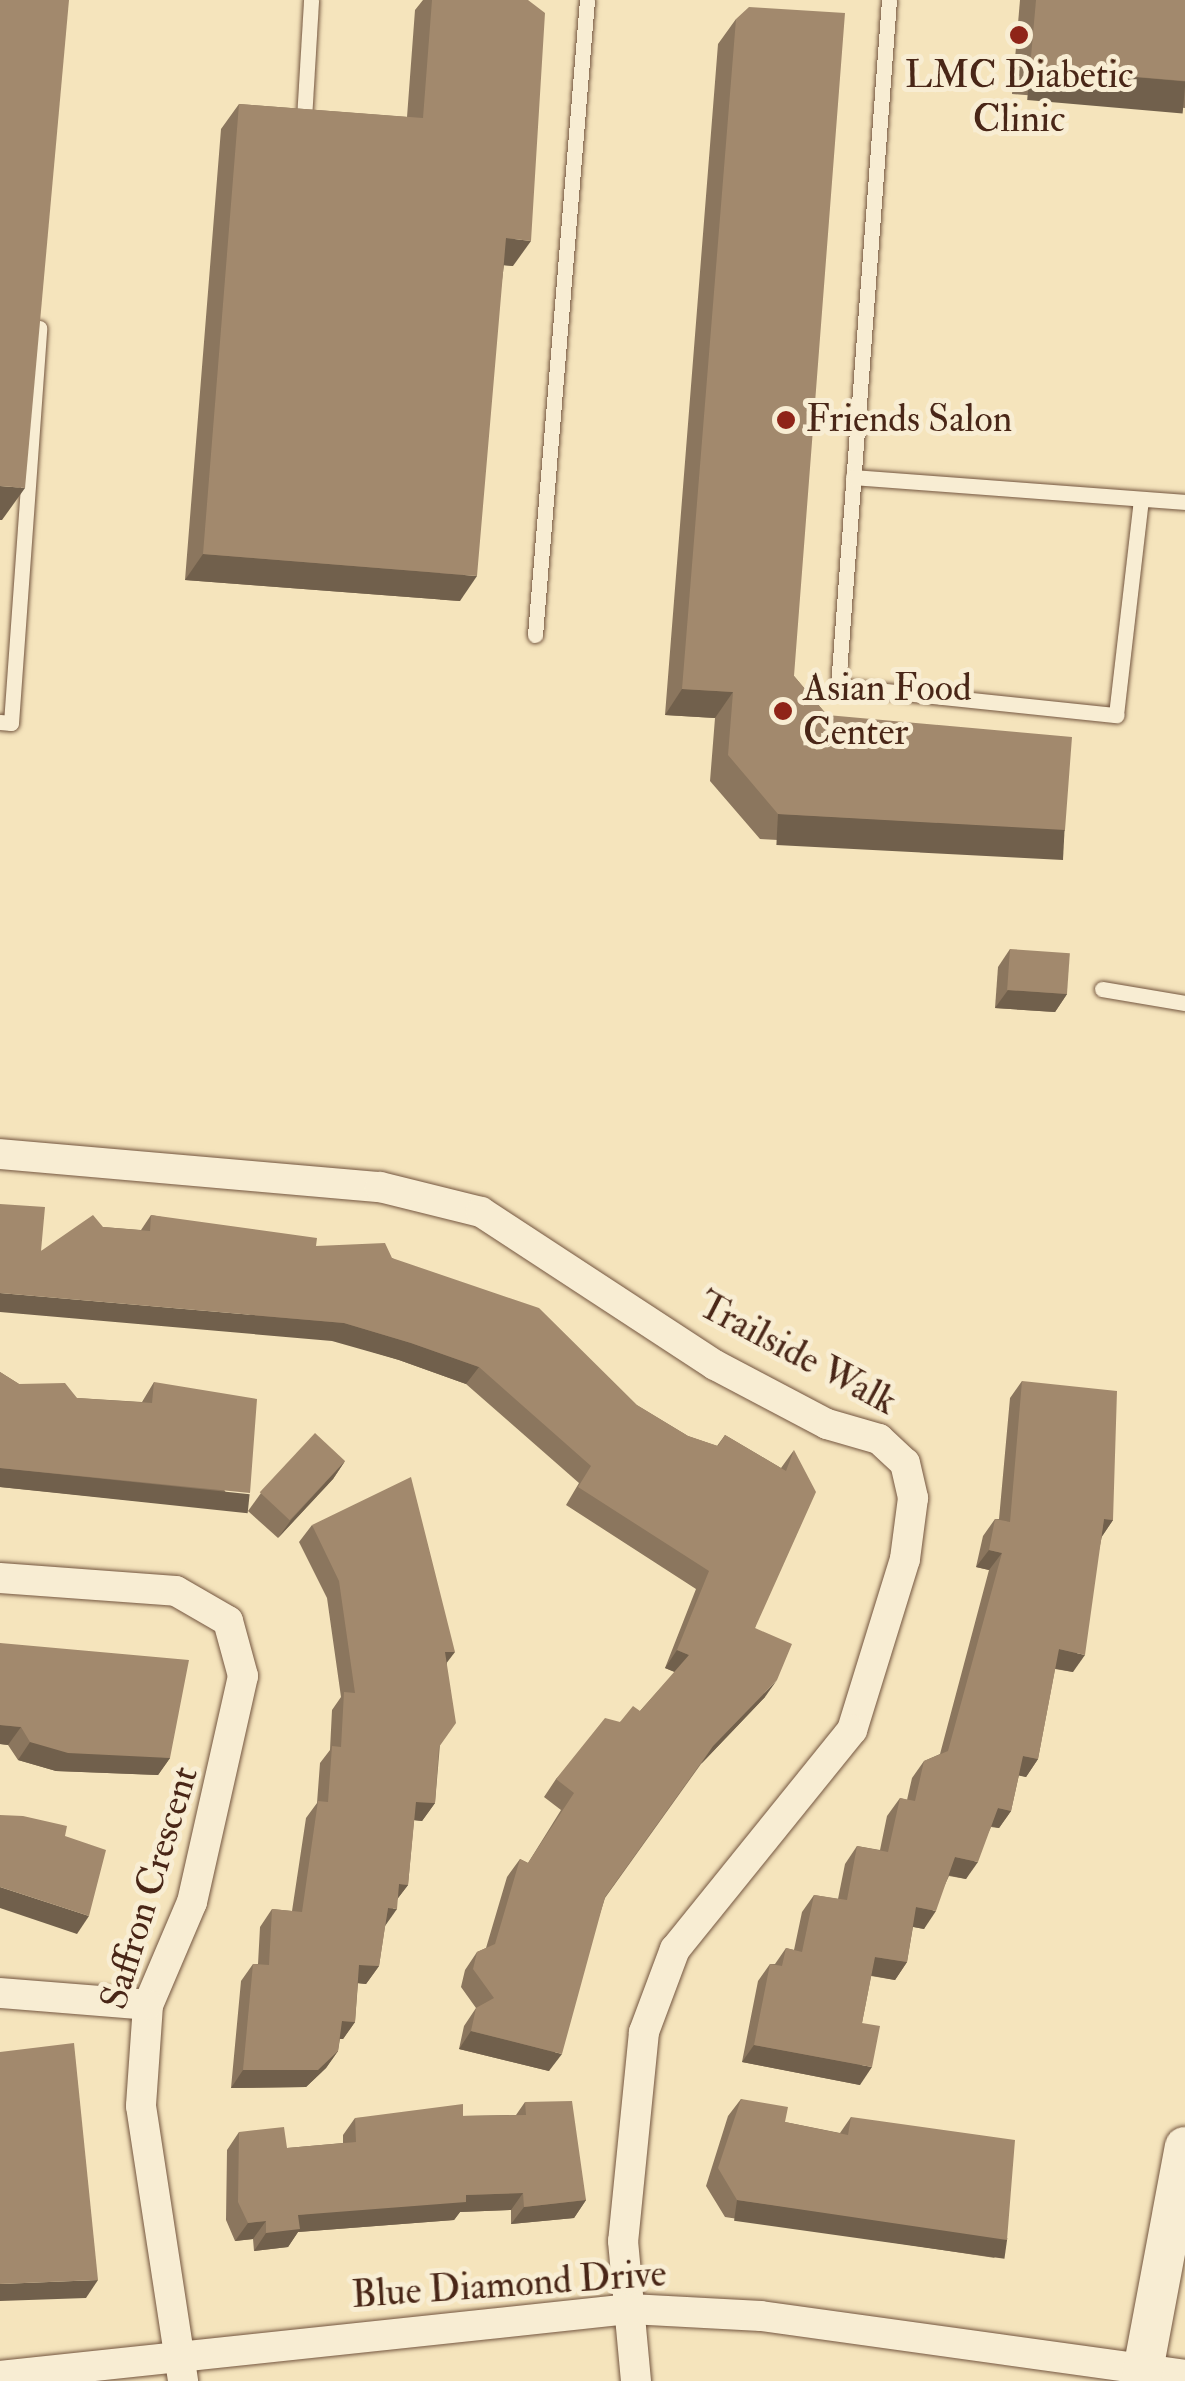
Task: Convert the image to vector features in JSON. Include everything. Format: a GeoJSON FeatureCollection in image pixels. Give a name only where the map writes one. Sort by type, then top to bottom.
{"type":"FeatureCollection","features":[{"type":"Feature","properties":{"kind":"main road"},"geometry":{"type":"LineString","coordinates":[[1142,2376],[1185,2146]]}},
{"type":"Feature","properties":{"kind":"street","name":"Trailside Walk"},"geometry":{"type":"LineString","coordinates":[[0,1154],[380,1187],[481,1212],[716,1365],[826,1424],[879,1439],[905,1463],[913,1498],[905,1558],[852,1730],[675,1948],[644,2032],[623,2241],[636,2381]]}},
{"type":"Feature","properties":{"kind":"street","name":"Saffron Crescent"},"geometry":{"type":"LineString","coordinates":[[0,1578],[176,1591],[228,1621],[243,1676],[230,1763],[192,1902],[148,2005],[140,2106],[181,2368]]}},
{"type":"Feature","properties":{"kind":"street"},"geometry":{"type":"LineString","coordinates":[[0,1993],[148,2005]]}},
{"type":"Feature","properties":{"kind":"street","name":"Blue Diamond Drive"},"geometry":{"type":"LineString","coordinates":[[0,2376],[181,2368],[630,2309],[762,2316],[1142,2376],[1185,2375]]}},
{"type":"Feature","properties":{"kind":"lane"},"geometry":{"type":"LineString","coordinates":[[304,119],[312,0]]}},
{"type":"Feature","properties":{"kind":"lane"},"geometry":{"type":"LineString","coordinates":[[535,635],[587,0]]}},
{"type":"Feature","properties":{"kind":"lane"},"geometry":{"type":"LineString","coordinates":[[889,0],[838,686],[1116,715],[1141,498]]}},
{"type":"Feature","properties":{"kind":"lane"},"geometry":{"type":"LineString","coordinates":[[0,722],[12,723],[40,313]]}},
{"type":"Feature","properties":{"kind":"lane"},"geometry":{"type":"LineString","coordinates":[[853,478],[1185,502]]}},
{"type":"Feature","properties":{"kind":"lane"},"geometry":{"type":"LineString","coordinates":[[1102,989],[1185,1003]]}},
{"type":"Feature","properties":{"kind":"building"},"geometry":{"type":"Polygon","coordinates":[[[0,0],[69,0],[25,488],[0,486],[0,0]]]}},
{"type":"Feature","properties":{"kind":"building"},"geometry":{"type":"Polygon","coordinates":[[[432,0],[528,0],[545,13],[531,241],[506,238],[477,576],[203,554],[239,104],[423,118],[432,0]]]}},
{"type":"Feature","properties":{"kind":"building"},"geometry":{"type":"Polygon","coordinates":[[[1036,0],[1185,0],[1185,81],[1030,68],[1036,0]]]}},
{"type":"Feature","properties":{"kind":"building"},"geometry":{"type":"Polygon","coordinates":[[[749,7],[845,13],[794,676],[827,715],[1072,737],[1065,830],[778,814],[728,755],[733,692],[682,689],[736,19],[749,7]]]}},
{"type":"Feature","properties":{"kind":"building"},"geometry":{"type":"Polygon","coordinates":[[[1010,949],[1070,953],[1067,994],[1007,990],[1010,949]]]}},
{"type":"Feature","properties":{"kind":"building"},"geometry":{"type":"Polygon","coordinates":[[[0,1204],[45,1207],[41,1251],[93,1215],[103,1227],[150,1231],[151,1215],[317,1238],[316,1246],[385,1243],[392,1258],[539,1308],[637,1405],[688,1436],[718,1446],[725,1435],[786,1471],[794,1450],[816,1492],[755,1628],[792,1644],[777,1680],[713,1746],[605,1897],[562,2054],[471,2031],[476,2008],[494,1998],[473,1969],[477,1952],[495,1944],[520,1859],[528,1863],[574,1793],[556,1779],[605,1718],[620,1722],[633,1706],[640,1711],[689,1655],[677,1650],[709,1571],[578,1487],[591,1466],[479,1367],[344,1323],[0,1293],[0,1204]]]}},
{"type":"Feature","properties":{"kind":"building"},"geometry":{"type":"Polygon","coordinates":[[[0,1372],[19,1384],[65,1383],[77,1398],[152,1403],[154,1382],[257,1399],[250,1493],[0,1468],[0,1372]]]}},
{"type":"Feature","properties":{"kind":"building"},"geometry":{"type":"Polygon","coordinates":[[[1022,1381],[1117,1391],[1113,1520],[1104,1519],[1085,1655],[1059,1649],[1038,1759],[1023,1756],[1011,1811],[998,1808],[978,1862],[955,1857],[936,1911],[916,1907],[907,1962],[875,1957],[862,2023],[880,2026],[872,2067],[754,2045],[770,1964],[782,1966],[786,1948],[802,1952],[814,1895],[847,1900],[857,1846],[888,1852],[900,1798],[915,1801],[924,1761],[948,1751],[1002,1553],[989,1550],[995,1519],[1010,1522],[1022,1381]]]}},
{"type":"Feature","properties":{"kind":"building"},"geometry":{"type":"Polygon","coordinates":[[[315,1433],[345,1461],[290,1520],[260,1492],[315,1433]]]}},
{"type":"Feature","properties":{"kind":"building"},"geometry":{"type":"Polygon","coordinates":[[[411,1477],[455,1652],[445,1652],[456,1723],[439,1747],[435,1803],[416,1802],[408,1885],[399,1884],[397,1909],[388,1908],[379,1966],[359,1965],[355,2022],[342,2021],[338,2051],[318,2070],[243,2070],[253,1964],[269,1965],[272,1909],[302,1912],[318,1801],[328,1802],[332,1746],[341,1747],[344,1692],[355,1693],[339,1581],[312,1525],[411,1477]]]}},
{"type":"Feature","properties":{"kind":"building"},"geometry":{"type":"Polygon","coordinates":[[[0,1643],[189,1660],[170,1758],[68,1753],[30,1742],[21,1727],[0,1725],[0,1643]]]}},
{"type":"Feature","properties":{"kind":"building"},"geometry":{"type":"Polygon","coordinates":[[[0,1815],[67,1826],[65,1836],[106,1850],[89,1916],[0,1887],[0,1815]]]}},
{"type":"Feature","properties":{"kind":"building"},"geometry":{"type":"Polygon","coordinates":[[[74,2043],[98,2280],[0,2284],[0,2052],[74,2043]]]}},
{"type":"Feature","properties":{"kind":"building"},"geometry":{"type":"Polygon","coordinates":[[[741,2099],[788,2107],[785,2122],[848,2135],[851,2117],[1015,2140],[1007,2240],[737,2200],[718,2168],[741,2099]]]}},
{"type":"Feature","properties":{"kind":"building"},"geometry":{"type":"Polygon","coordinates":[[[572,2101],[586,2200],[524,2207],[523,2193],[466,2195],[466,2202],[298,2215],[300,2229],[266,2233],[266,2221],[248,2223],[238,2202],[239,2132],[284,2127],[287,2148],[356,2142],[355,2118],[463,2104],[463,2116],[526,2115],[525,2102],[572,2101]]]}},
{"type":"Feature","properties":{"kind":"place","name":"LMC Diabetic Clinic"},"geometry":{"type":"Point","coordinates":[1019,35]}},
{"type":"Feature","properties":{"kind":"place","name":"Friends Salon"},"geometry":{"type":"Point","coordinates":[786,420]}},
{"type":"Feature","properties":{"kind":"place","name":"Asian Food Center"},"geometry":{"type":"Point","coordinates":[783,711]}}]}
